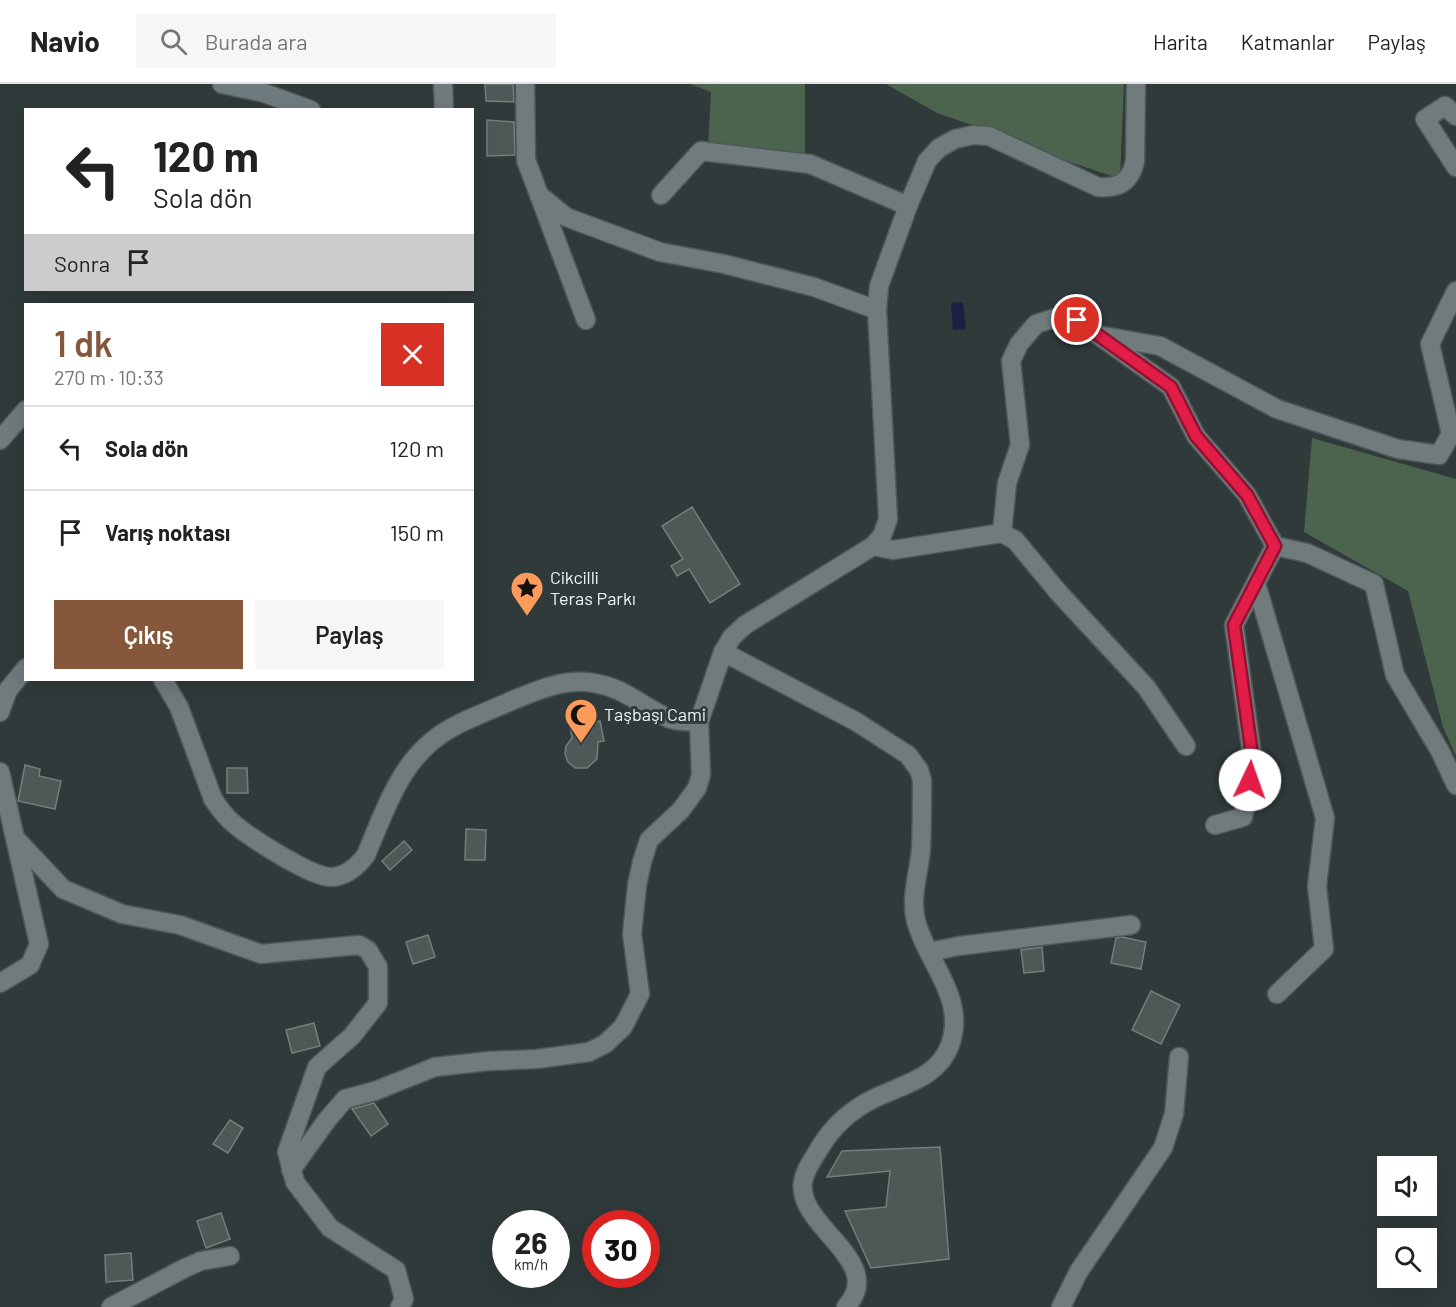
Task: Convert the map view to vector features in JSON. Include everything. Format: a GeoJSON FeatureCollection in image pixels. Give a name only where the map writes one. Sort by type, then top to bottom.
{"type":"FeatureCollection","features":[{"type":"Feature","properties":{"kind":"street"},"geometry":{"type":"LineString","coordinates":[[222,84],[264,93],[305,108]]}},
{"type":"Feature","properties":{"kind":"street"},"geometry":{"type":"LineString","coordinates":[[443,84],[444,108]]}},
{"type":"Feature","properties":{"kind":"street"},"geometry":{"type":"LineString","coordinates":[[525,84],[526,160],[586,320]]}},
{"type":"Feature","properties":{"kind":"street"},"geometry":{"type":"LineString","coordinates":[[291,1170],[345,1099],[375,1091],[435,1067],[537,1059],[589,1052],[605,1044],[623,1027],[640,994],[632,934],[642,862],[649,840],[681,810],[697,788],[701,776],[699,722],[723,652],[732,638],[745,625],[873,546],[882,536],[888,519],[877,310],[879,286],[927,161],[955,139],[973,135],[989,136],[1098,187],[1118,186],[1133,171],[1135,160],[1136,84]]}},
{"type":"Feature","properties":{"kind":"street"},"geometry":{"type":"LineString","coordinates":[[1456,116],[1445,106],[1425,119],[1456,167]]}},
{"type":"Feature","properties":{"kind":"street"},"geometry":{"type":"LineString","coordinates":[[662,195],[701,151],[810,164],[908,206]]}},
{"type":"Feature","properties":{"kind":"street"},"geometry":{"type":"LineString","coordinates":[[539,195],[566,217],[660,252],[724,264],[814,287],[877,310]]}},
{"type":"Feature","properties":{"kind":"street"},"geometry":{"type":"LineString","coordinates":[[1099,335],[1160,346],[1277,409],[1398,449],[1439,455],[1451,434],[1430,345],[1456,291]]}},
{"type":"Feature","properties":{"kind":"street"},"geometry":{"type":"LineString","coordinates":[[1002,533],[1007,483],[1020,445],[1011,361],[1019,344],[1036,324],[1054,318],[1077,320],[1171,387],[1196,436],[1247,495],[1275,546],[1307,553],[1374,584],[1395,675],[1440,751],[1456,785]]}},
{"type":"Feature","properties":{"kind":"street"},"geometry":{"type":"LineString","coordinates":[[0,440],[24,412]]}},
{"type":"Feature","properties":{"kind":"street"},"geometry":{"type":"LineString","coordinates":[[873,546],[893,550],[1002,533],[1015,540],[1059,593],[1146,687],[1186,746]]}},
{"type":"Feature","properties":{"kind":"street"},"geometry":{"type":"LineString","coordinates":[[1215,825],[1243,817],[1253,762],[1234,625],[1275,546]]}},
{"type":"Feature","properties":{"kind":"street"},"geometry":{"type":"LineString","coordinates":[[1256,583],[1325,818],[1317,886],[1324,949],[1277,994]]}},
{"type":"Feature","properties":{"kind":"street"},"geometry":{"type":"LineString","coordinates":[[723,652],[855,721],[908,755],[914,762],[922,780],[921,850],[914,904],[916,921],[954,1008],[955,1028],[950,1046],[942,1060],[931,1072],[860,1106],[843,1119],[828,1134],[805,1173],[803,1194],[806,1207],[842,1246],[854,1270],[856,1286],[846,1307]]}},
{"type":"Feature","properties":{"kind":"street"},"geometry":{"type":"LineString","coordinates":[[0,712],[8,690],[24,670]]}},
{"type":"Feature","properties":{"kind":"street"},"geometry":{"type":"LineString","coordinates":[[164,681],[179,707],[213,799],[221,812],[233,824],[291,862],[329,878],[351,872],[362,861],[402,774],[416,755],[433,739],[453,726],[533,692],[569,682],[593,683],[634,696],[669,719],[699,722]]}},
{"type":"Feature","properties":{"kind":"street"},"geometry":{"type":"LineString","coordinates":[[0,772],[39,944],[30,965],[0,983]]}},
{"type":"Feature","properties":{"kind":"street"},"geometry":{"type":"LineString","coordinates":[[16,839],[63,889],[122,914],[180,925],[261,954],[358,945],[368,950],[378,967],[378,1003],[352,1036],[317,1066],[287,1152],[295,1182],[330,1228],[396,1270],[404,1299],[400,1307]]}},
{"type":"Feature","properties":{"kind":"street"},"geometry":{"type":"LineString","coordinates":[[929,952],[959,946],[1131,925]]}},
{"type":"Feature","properties":{"kind":"street"},"geometry":{"type":"LineString","coordinates":[[1061,1307],[1079,1271],[1163,1148],[1174,1114],[1179,1057]]}},
{"type":"Feature","properties":{"kind":"street"},"geometry":{"type":"LineString","coordinates":[[111,1307],[201,1261],[230,1256]]}},
{"type":"Feature","properties":{"kind":"green space"},"geometry":{"type":"Polygon","coordinates":[[[690,84],[805,84],[805,158],[708,147],[711,92],[690,84]]]}},
{"type":"Feature","properties":{"kind":"green space"},"geometry":{"type":"Polygon","coordinates":[[[886,84],[1124,84],[1120,179],[937,113],[886,84]]]}},
{"type":"Feature","properties":{"kind":"green space"},"geometry":{"type":"Polygon","coordinates":[[[1312,438],[1456,479],[1456,756],[1443,727],[1408,591],[1304,532],[1312,438]]]}},
{"type":"Feature","properties":{"kind":"water"},"geometry":{"type":"Polygon","coordinates":[[[963,302],[966,329],[953,330],[951,303],[963,302]]]}},
{"type":"Feature","properties":{"kind":"building"},"geometry":{"type":"Polygon","coordinates":[[[485,84],[513,84],[514,102],[486,101],[485,84]]]}},
{"type":"Feature","properties":{"kind":"building"},"geometry":{"type":"Polygon","coordinates":[[[487,120],[514,122],[515,155],[487,156],[487,120]]]}},
{"type":"Feature","properties":{"kind":"building"},"geometry":{"type":"Polygon","coordinates":[[[692,507],[740,584],[710,603],[689,569],[677,576],[671,566],[683,559],[662,526],[692,507]]]}},
{"type":"Feature","properties":{"kind":"building","name":"Taşbaşı Cami"},"geometry":{"type":"Polygon","coordinates":[[[600,721],[604,741],[598,742],[597,759],[587,768],[575,768],[568,762],[565,754],[566,746],[572,738],[570,726],[600,721]]]}},
{"type":"Feature","properties":{"kind":"building"},"geometry":{"type":"Polygon","coordinates":[[[25,765],[40,769],[39,776],[61,781],[55,809],[18,801],[25,765]]]}},
{"type":"Feature","properties":{"kind":"building"},"geometry":{"type":"Polygon","coordinates":[[[227,768],[247,768],[248,793],[227,793],[227,768]]]}},
{"type":"Feature","properties":{"kind":"building"},"geometry":{"type":"Polygon","coordinates":[[[466,829],[486,830],[485,860],[465,860],[466,829]]]}},
{"type":"Feature","properties":{"kind":"building"},"geometry":{"type":"Polygon","coordinates":[[[404,841],[412,850],[390,870],[382,861],[404,841]]]}},
{"type":"Feature","properties":{"kind":"building"},"geometry":{"type":"Polygon","coordinates":[[[428,935],[435,957],[413,964],[406,942],[428,935]]]}},
{"type":"Feature","properties":{"kind":"building"},"geometry":{"type":"Polygon","coordinates":[[[1116,938],[1146,942],[1141,969],[1111,963],[1116,938]]]}},
{"type":"Feature","properties":{"kind":"building"},"geometry":{"type":"Polygon","coordinates":[[[1042,947],[1044,971],[1024,973],[1021,950],[1042,947]]]}},
{"type":"Feature","properties":{"kind":"building"},"geometry":{"type":"Polygon","coordinates":[[[1151,991],[1180,1005],[1161,1044],[1132,1030],[1151,991]]]}},
{"type":"Feature","properties":{"kind":"building"},"geometry":{"type":"Polygon","coordinates":[[[314,1023],[320,1046],[292,1053],[286,1030],[314,1023]]]}},
{"type":"Feature","properties":{"kind":"building"},"geometry":{"type":"Polygon","coordinates":[[[374,1103],[388,1124],[371,1136],[352,1109],[374,1103]]]}},
{"type":"Feature","properties":{"kind":"building"},"geometry":{"type":"Polygon","coordinates":[[[230,1120],[243,1128],[228,1153],[213,1144],[230,1120]]]}},
{"type":"Feature","properties":{"kind":"building"},"geometry":{"type":"Polygon","coordinates":[[[940,1147],[949,1259],[871,1268],[845,1211],[886,1207],[890,1171],[827,1177],[842,1151],[940,1147]]]}},
{"type":"Feature","properties":{"kind":"building"},"geometry":{"type":"Polygon","coordinates":[[[221,1213],[230,1239],[206,1248],[197,1221],[221,1213]]]}},
{"type":"Feature","properties":{"kind":"building"},"geometry":{"type":"Polygon","coordinates":[[[131,1253],[133,1280],[106,1282],[105,1255],[131,1253]]]}},
{"type":"Feature","properties":{"kind":"place","name":"Cikcilli Teras Parkı"},"geometry":{"type":"Point","coordinates":[527,617]}},
{"type":"Feature","properties":{"kind":"place","name":"Taşbaşı Cami"},"geometry":{"type":"Point","coordinates":[581,744]}},
{"type":"Feature","properties":{"kind":"route"},"geometry":{"type":"LineString","coordinates":[[1077,320],[1171,387],[1196,436],[1247,495],[1275,546],[1234,625],[1253,762],[1250,780]]}}]}
